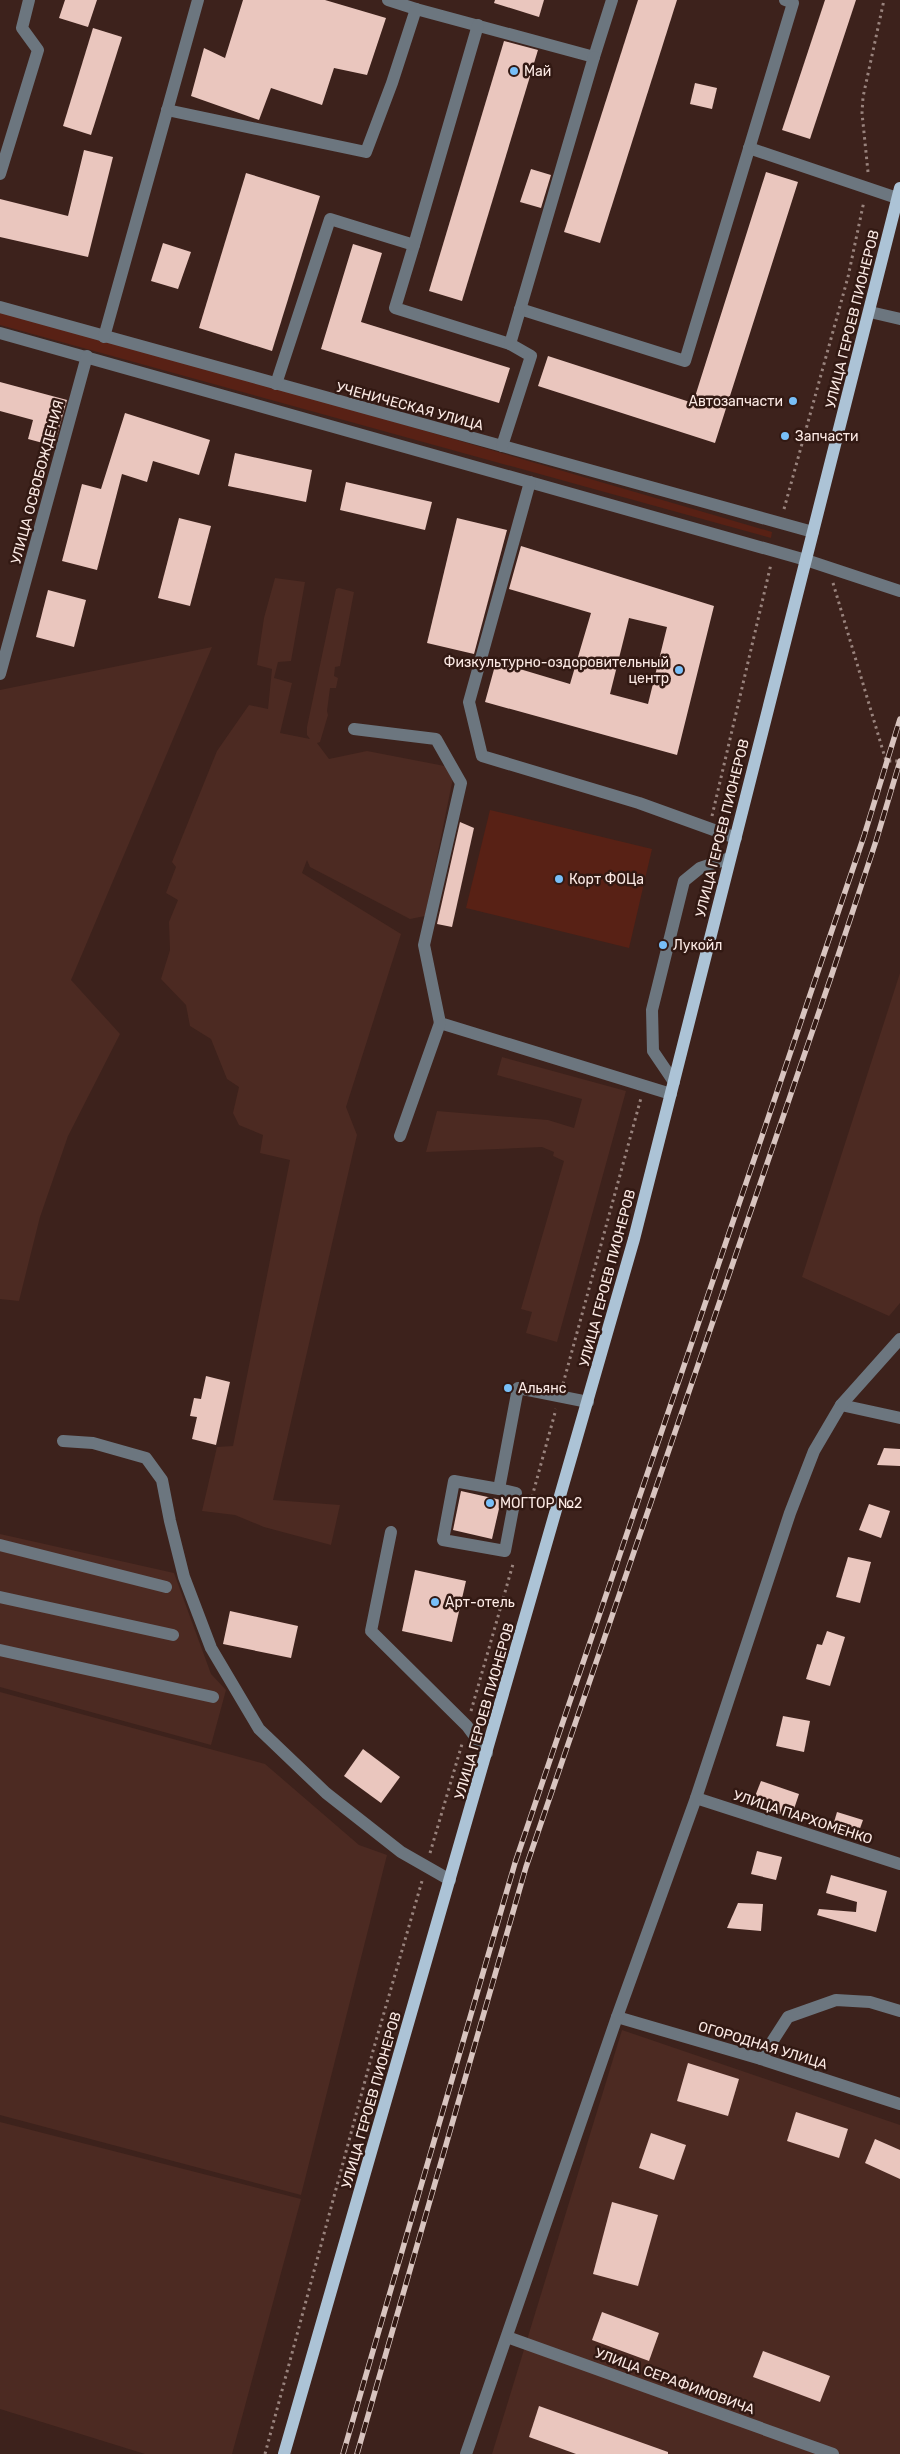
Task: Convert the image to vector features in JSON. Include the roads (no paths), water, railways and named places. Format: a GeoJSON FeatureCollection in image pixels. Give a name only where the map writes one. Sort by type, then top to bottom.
{"type":"FeatureCollection","features":[{"type":"Feature","properties":{"kind":"main road","name":"УЛИЦА ГЕРОЕВ ПИОНЕРОВ"},"geometry":{"type":"LineString","coordinates":[[284,2454],[634,1239],[899,193]]}},
{"type":"Feature","properties":{"kind":"street"},"geometry":{"type":"LineString","coordinates":[[0,174],[38,50],[22,28],[28,0]]}},
{"type":"Feature","properties":{"kind":"street"},"geometry":{"type":"LineString","coordinates":[[104,337],[198,0]]}},
{"type":"Feature","properties":{"kind":"street"},"geometry":{"type":"LineString","coordinates":[[388,0],[594,57]]}},
{"type":"Feature","properties":{"kind":"street"},"geometry":{"type":"LineString","coordinates":[[510,344],[612,0]]}},
{"type":"Feature","properties":{"kind":"street"},"geometry":{"type":"LineString","coordinates":[[520,308],[685,361],[793,3],[785,0]]}},
{"type":"Feature","properties":{"kind":"street"},"geometry":{"type":"LineString","coordinates":[[167,110],[366,152],[392,84],[416,9]]}},
{"type":"Feature","properties":{"kind":"street"},"geometry":{"type":"LineString","coordinates":[[478,25],[395,308],[510,344],[531,356],[502,446]]}},
{"type":"Feature","properties":{"kind":"street"},"geometry":{"type":"LineString","coordinates":[[749,148],[867,189],[899,193]]}},
{"type":"Feature","properties":{"kind":"street"},"geometry":{"type":"LineString","coordinates":[[276,384],[330,219],[414,245]]}},
{"type":"Feature","properties":{"kind":"street","name":"УЧЕНИЧЕСКАЯ УЛИЦА"},"geometry":{"type":"LineString","coordinates":[[0,307],[813,532]]}},
{"type":"Feature","properties":{"kind":"street"},"geometry":{"type":"LineString","coordinates":[[870,312],[900,319]]}},
{"type":"Feature","properties":{"kind":"street"},"geometry":{"type":"LineString","coordinates":[[0,333],[530,482],[773,557],[900,590]]}},
{"type":"Feature","properties":{"kind":"street","name":"УЛИЦА ОСВОБОЖДЕНИЯ"},"geometry":{"type":"LineString","coordinates":[[0,674],[87,356]]}},
{"type":"Feature","properties":{"kind":"street"},"geometry":{"type":"LineString","coordinates":[[530,482],[469,702],[482,756],[638,804],[736,838]]}},
{"type":"Feature","properties":{"kind":"street"},"geometry":{"type":"LineString","coordinates":[[354,729],[436,739],[461,784],[424,945],[440,1023],[400,1136]]}},
{"type":"Feature","properties":{"kind":"street"},"geometry":{"type":"LineString","coordinates":[[674,1082],[653,1051],[652,1010],[684,881],[700,868],[730,858]]}},
{"type":"Feature","properties":{"kind":"street"},"geometry":{"type":"LineString","coordinates":[[440,1023],[671,1094]]}},
{"type":"Feature","properties":{"kind":"street"},"geometry":{"type":"LineString","coordinates":[[466,2454],[617,2017],[696,1798],[790,1513],[814,1451],[841,1405],[900,1339]]}},
{"type":"Feature","properties":{"kind":"street"},"geometry":{"type":"LineString","coordinates":[[499,1489],[518,1388],[588,1402]]}},
{"type":"Feature","properties":{"kind":"street"},"geometry":{"type":"LineString","coordinates":[[841,1405],[900,1418]]}},
{"type":"Feature","properties":{"kind":"street"},"geometry":{"type":"LineString","coordinates":[[63,1441],[93,1443],[146,1458],[162,1480],[184,1577],[211,1648],[259,1729],[326,1794],[401,1852],[450,1880]]}},
{"type":"Feature","properties":{"kind":"street"},"geometry":{"type":"LineString","coordinates":[[454,1481],[499,1489],[516,1493],[505,1552],[443,1540],[454,1481]]}},
{"type":"Feature","properties":{"kind":"street"},"geometry":{"type":"LineString","coordinates":[[391,1532],[370,1631],[467,1726],[487,1753]]}},
{"type":"Feature","properties":{"kind":"street"},"geometry":{"type":"LineString","coordinates":[[0,1545],[166,1587]]}},
{"type":"Feature","properties":{"kind":"street"},"geometry":{"type":"LineString","coordinates":[[0,1597],[173,1635]]}},
{"type":"Feature","properties":{"kind":"street"},"geometry":{"type":"LineString","coordinates":[[0,1650],[212,1698]]}},
{"type":"Feature","properties":{"kind":"street","name":"УЛИЦА ПАРХОМЕНКО"},"geometry":{"type":"LineString","coordinates":[[696,1798],[900,1864]]}},
{"type":"Feature","properties":{"kind":"street"},"geometry":{"type":"LineString","coordinates":[[761,2059],[788,2017],[836,2000],[870,2002],[900,2012]]}},
{"type":"Feature","properties":{"kind":"street","name":"ОГОРОДНАЯ УЛИЦА"},"geometry":{"type":"LineString","coordinates":[[617,2017],[761,2059],[900,2104]]}},
{"type":"Feature","properties":{"kind":"street","name":"УЛИЦА СЕРАФИМОВИЧА"},"geometry":{"type":"LineString","coordinates":[[507,2337],[833,2454]]}},
{"type":"Feature","properties":{"kind":"railway"},"geometry":{"type":"LineString","coordinates":[[343,2454],[515,1863],[864,836],[900,719]]}},
{"type":"Feature","properties":{"kind":"railway"},"geometry":{"type":"LineString","coordinates":[[357,2454],[526,1867],[832,974],[900,761]]}},
{"type":"Feature","properties":{"kind":"place","name":"Май"},"geometry":{"type":"Point","coordinates":[514,71]}},
{"type":"Feature","properties":{"kind":"place","name":"Автозапчасти"},"geometry":{"type":"Point","coordinates":[793,401]}},
{"type":"Feature","properties":{"kind":"place","name":"Запчасти"},"geometry":{"type":"Point","coordinates":[785,436]}},
{"type":"Feature","properties":{"kind":"place","name":"Физкультурно-оздоровительный центр"},"geometry":{"type":"Point","coordinates":[679,670]}},
{"type":"Feature","properties":{"kind":"place","name":"Корт ФОЦа"},"geometry":{"type":"Point","coordinates":[559,879]}},
{"type":"Feature","properties":{"kind":"place","name":"Лукойл"},"geometry":{"type":"Point","coordinates":[663,945]}},
{"type":"Feature","properties":{"kind":"place","name":"Альянс"},"geometry":{"type":"Point","coordinates":[508,1388]}},
{"type":"Feature","properties":{"kind":"place","name":"МОГТОР №2"},"geometry":{"type":"Point","coordinates":[490,1503]}},
{"type":"Feature","properties":{"kind":"place","name":"Арт-отель"},"geometry":{"type":"Point","coordinates":[435,1602]}}]}
